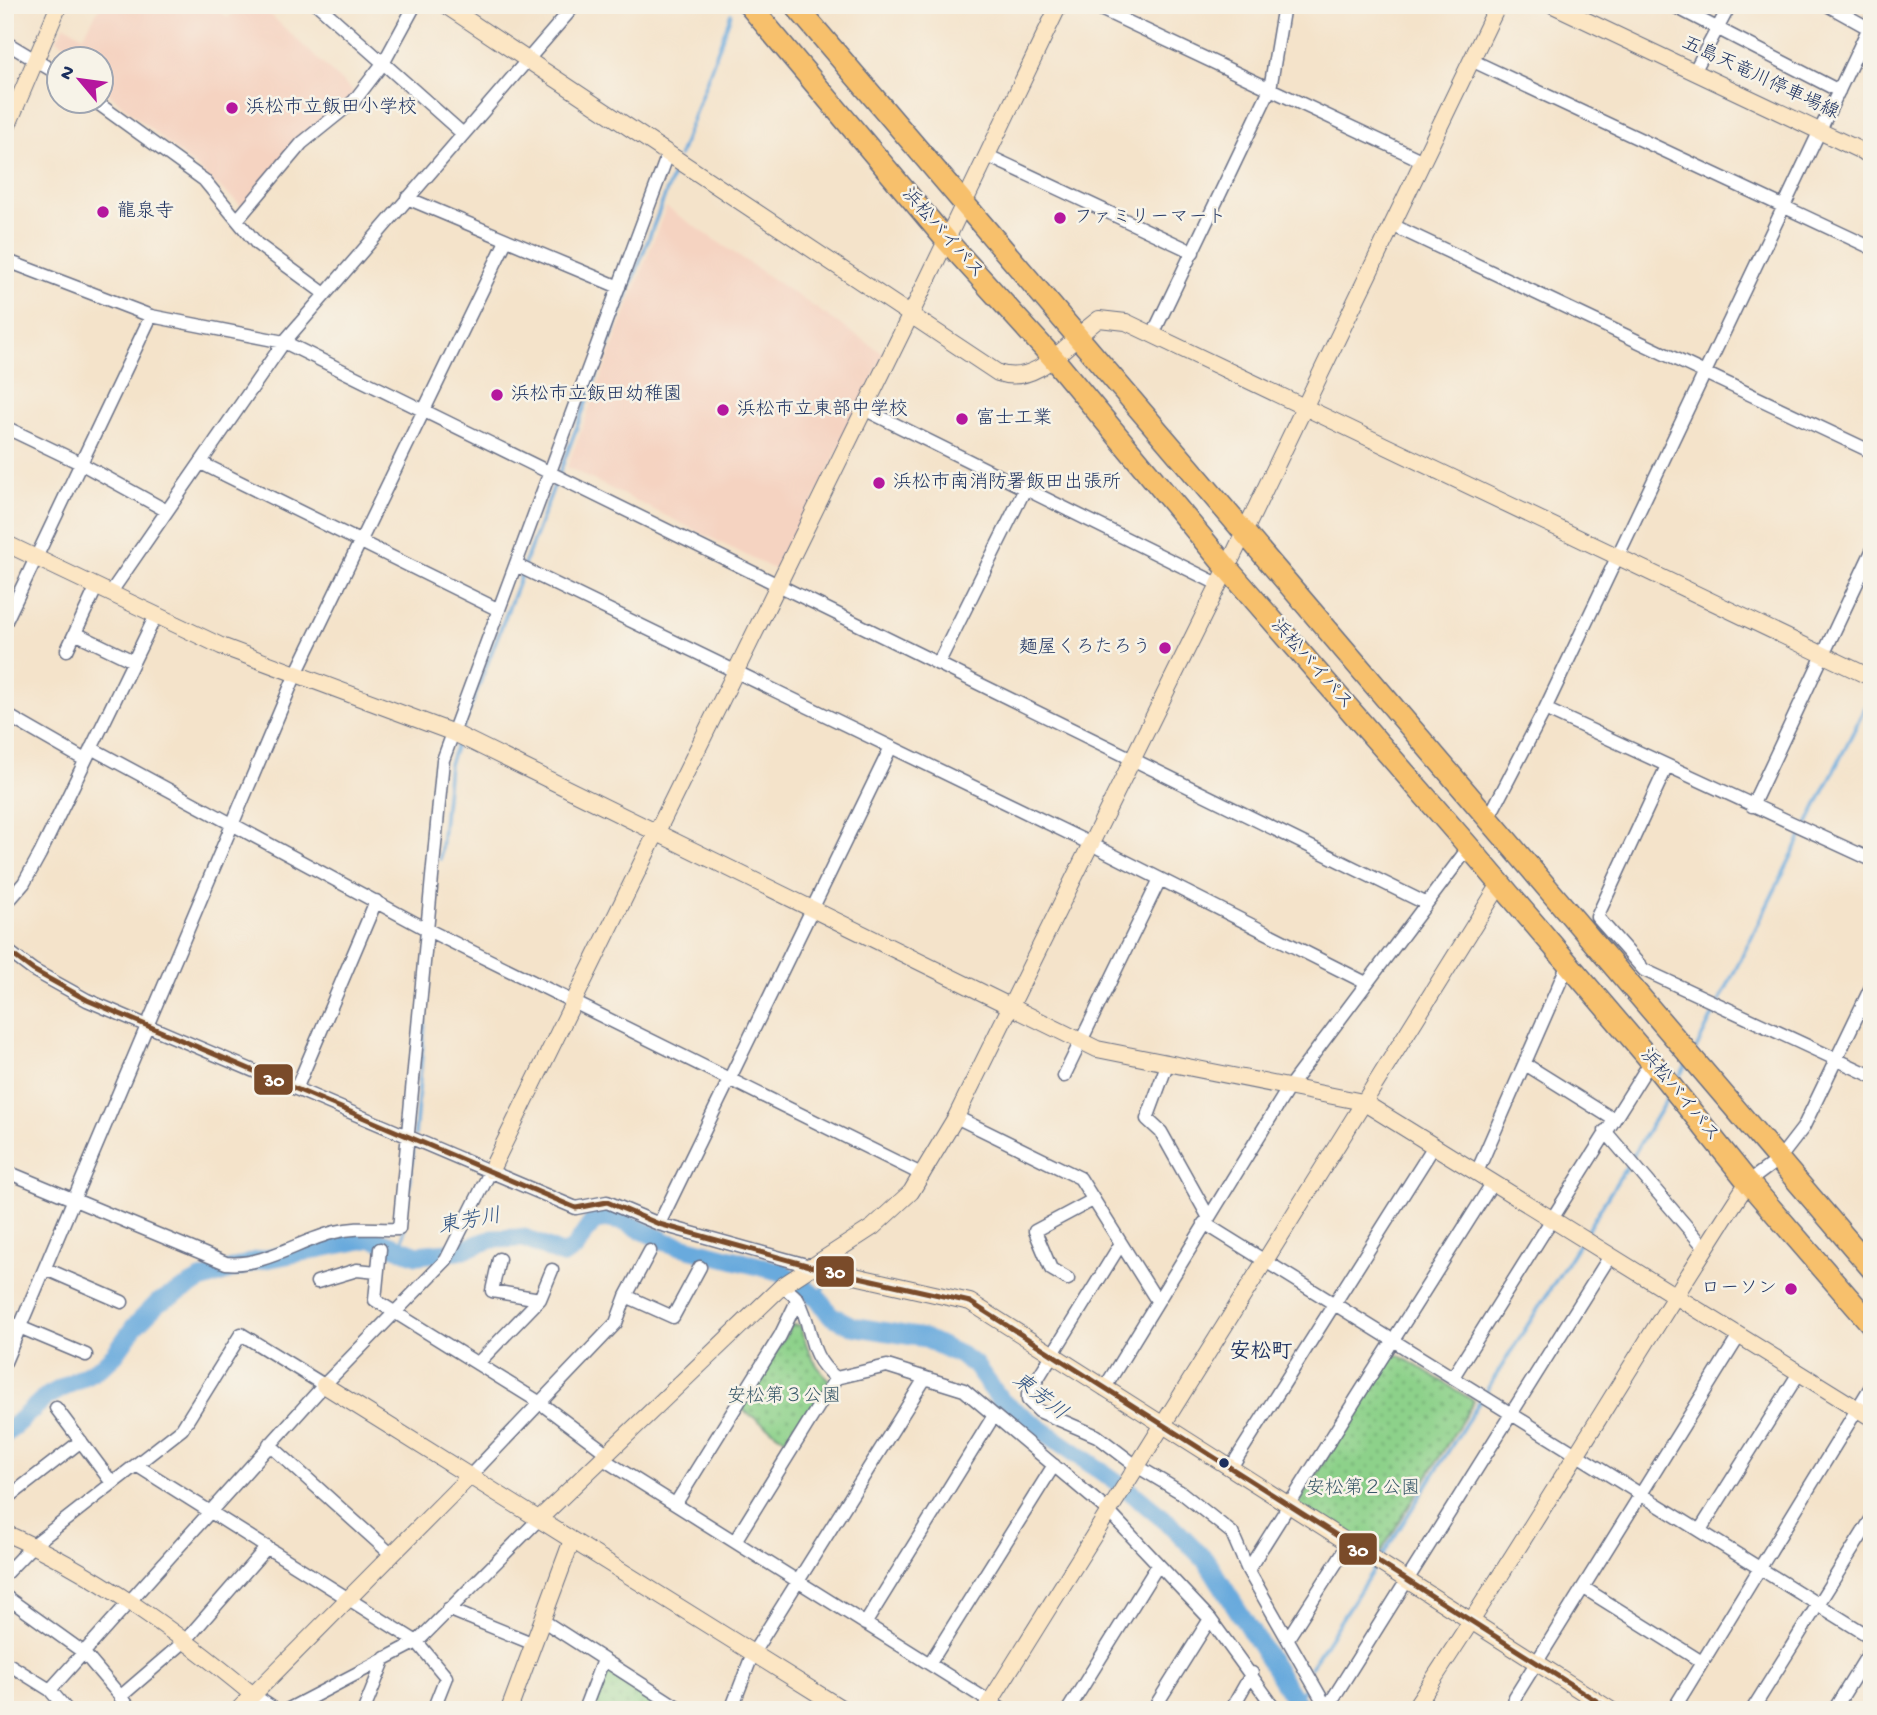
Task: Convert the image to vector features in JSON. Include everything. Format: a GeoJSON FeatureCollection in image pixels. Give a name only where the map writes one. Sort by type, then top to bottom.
{"type":"FeatureCollection","features":[{"type":"Feature","properties":{"kind":"highway","name":"浜松バイパス"},"geometry":{"type":"LineString","coordinates":[[749,5],[947,241],[1053,358],[1222,576],[1469,847],[1651,1061],[1748,1182],[1872,1325]]}},
{"type":"Feature","properties":{"kind":"highway","name":"浜松バイパス"},"geometry":{"type":"LineString","coordinates":[[800,8],[1075,335],[1872,1269]]}},
{"type":"Feature","properties":{"kind":"street"},"geometry":{"type":"LineString","coordinates":[[5,132],[59,5]]}},
{"type":"Feature","properties":{"kind":"street"},"geometry":{"type":"LineString","coordinates":[[318,5],[463,134]]}},
{"type":"Feature","properties":{"kind":"street"},"geometry":{"type":"LineString","coordinates":[[238,219],[302,144],[354,101],[384,62],[415,5]]}},
{"type":"Feature","properties":{"kind":"street"},"geometry":{"type":"LineString","coordinates":[[445,5],[986,366],[1010,377],[1032,374],[1053,358],[1075,335],[1099,319],[1112,318],[1153,334],[1872,678]]}},
{"type":"Feature","properties":{"kind":"street"},"geometry":{"type":"LineString","coordinates":[[67,650],[104,589],[167,511],[284,342],[575,5]]}},
{"type":"Feature","properties":{"kind":"street"},"geometry":{"type":"LineString","coordinates":[[50,1690],[208,1510],[324,1385],[446,1260],[910,317],[1059,5]]}},
{"type":"Feature","properties":{"kind":"street"},"geometry":{"type":"LineString","coordinates":[[1092,5],[1423,161]]}},
{"type":"Feature","properties":{"kind":"street"},"geometry":{"type":"LineString","coordinates":[[1153,334],[1270,89],[1284,5]]}},
{"type":"Feature","properties":{"kind":"street"},"geometry":{"type":"LineString","coordinates":[[287,1710],[417,1642],[539,1519],[784,1284],[873,1227],[911,1192],[956,1117],[1011,1007],[1498,5]]}},
{"type":"Feature","properties":{"kind":"street","name":"五島天竜川停車場線"},"geometry":{"type":"LineString","coordinates":[[1553,5],[1872,156]]}},
{"type":"Feature","properties":{"kind":"street"},"geometry":{"type":"LineString","coordinates":[[1672,5],[1839,91]]}},
{"type":"Feature","properties":{"kind":"street"},"geometry":{"type":"LineString","coordinates":[[1695,72],[1730,5]]}},
{"type":"Feature","properties":{"kind":"street"},"geometry":{"type":"LineString","coordinates":[[1488,820],[1545,709],[1782,207],[1871,26],[1827,5]]}},
{"type":"Feature","properties":{"kind":"street"},"geometry":{"type":"LineString","coordinates":[[5,42],[46,66]]}},
{"type":"Feature","properties":{"kind":"street"},"geometry":{"type":"LineString","coordinates":[[1471,60],[1872,248]]}},
{"type":"Feature","properties":{"kind":"street"},"geometry":{"type":"LineString","coordinates":[[115,116],[204,180],[257,244],[324,294]]}},
{"type":"Feature","properties":{"kind":"street"},"geometry":{"type":"LineString","coordinates":[[5,1171],[226,1263],[244,1265],[336,1231],[361,1226],[399,1229],[443,761],[668,154]]}},
{"type":"Feature","properties":{"kind":"street"},"geometry":{"type":"LineString","coordinates":[[986,155],[1193,252]]}},
{"type":"Feature","properties":{"kind":"street"},"geometry":{"type":"LineString","coordinates":[[407,198],[619,287]]}},
{"type":"Feature","properties":{"kind":"street"},"geometry":{"type":"LineString","coordinates":[[1392,225],[1872,452]]}},
{"type":"Feature","properties":{"kind":"street"},"geometry":{"type":"LineString","coordinates":[[5,1362],[295,676],[506,240]]}},
{"type":"Feature","properties":{"kind":"street"},"geometry":{"type":"LineString","coordinates":[[5,260],[151,316],[284,342],[1425,903]]}},
{"type":"Feature","properties":{"kind":"street"},"geometry":{"type":"LineString","coordinates":[[5,623],[151,316]]}},
{"type":"Feature","properties":{"kind":"street"},"geometry":{"type":"LineString","coordinates":[[864,409],[1025,489],[1222,576]]}},
{"type":"Feature","properties":{"kind":"street"},"geometry":{"type":"LineString","coordinates":[[5,428],[80,463],[167,511]]}},
{"type":"Feature","properties":{"kind":"street"},"geometry":{"type":"LineString","coordinates":[[201,463],[499,610]]}},
{"type":"Feature","properties":{"kind":"street"},"geometry":{"type":"LineString","coordinates":[[938,664],[1025,489]]}},
{"type":"Feature","properties":{"kind":"street"},"geometry":{"type":"LineString","coordinates":[[5,543],[156,615],[295,676],[454,733],[1080,1042],[1111,1052],[1363,1102],[1872,1418]]}},
{"type":"Feature","properties":{"kind":"street"},"geometry":{"type":"LineString","coordinates":[[1752,806],[1872,551]]}},
{"type":"Feature","properties":{"kind":"street"},"geometry":{"type":"LineString","coordinates":[[516,565],[1089,843],[1366,983]]}},
{"type":"Feature","properties":{"kind":"street"},"geometry":{"type":"LineString","coordinates":[[5,905],[24,883],[156,615]]}},
{"type":"Feature","properties":{"kind":"street"},"geometry":{"type":"LineString","coordinates":[[75,633],[133,661]]}},
{"type":"Feature","properties":{"kind":"street"},"geometry":{"type":"LineString","coordinates":[[1545,709],[1872,860]]}},
{"type":"Feature","properties":{"kind":"street"},"geometry":{"type":"LineString","coordinates":[[5,714],[234,824],[428,930],[923,1175]]}},
{"type":"Feature","properties":{"kind":"street"},"geometry":{"type":"LineString","coordinates":[[659,1224],[891,747]]}},
{"type":"Feature","properties":{"kind":"street"},"geometry":{"type":"LineString","coordinates":[[1667,765],[1597,917],[1644,970],[1872,1076]]}},
{"type":"Feature","properties":{"kind":"street"},"geometry":{"type":"LineString","coordinates":[[1104,1389],[1156,1299],[1289,1087],[1469,847]]}},
{"type":"Feature","properties":{"kind":"street"},"geometry":{"type":"LineString","coordinates":[[1063,1076],[1160,879]]}},
{"type":"Feature","properties":{"kind":"street"},"geometry":{"type":"LineString","coordinates":[[380,1249],[375,1300],[539,1402],[606,1457],[930,1663],[993,1707],[1132,1470],[1500,884]]}},
{"type":"Feature","properties":{"kind":"street"},"geometry":{"type":"LineString","coordinates":[[297,1087],[376,901]]}},
{"type":"Feature","properties":{"kind":"street"},"geometry":{"type":"LineString","coordinates":[[5,949],[55,983],[148,1026],[297,1087],[576,1208],[607,1202],[659,1224],[805,1269],[970,1302],[1289,1507],[1408,1578],[1611,1710]]}},
{"type":"Feature","properties":{"kind":"street"},"geometry":{"type":"LineString","coordinates":[[1477,1172],[1568,964]]}},
{"type":"Feature","properties":{"kind":"street"},"geometry":{"type":"LineString","coordinates":[[1413,1710],[1472,1621],[1674,1295],[1748,1182],[1779,1160],[1803,1128],[1872,985]]}},
{"type":"Feature","properties":{"kind":"street"},"geometry":{"type":"LineString","coordinates":[[1453,1377],[1651,1061]]}},
{"type":"Feature","properties":{"kind":"street"},"geometry":{"type":"LineString","coordinates":[[1168,1062],[1147,1119],[1161,1132],[1206,1220],[1333,1304],[1872,1638]]}},
{"type":"Feature","properties":{"kind":"street"},"geometry":{"type":"LineString","coordinates":[[1525,1064],[1613,1119]]}},
{"type":"Feature","properties":{"kind":"street"},"geometry":{"type":"LineString","coordinates":[[956,1117],[1080,1178],[1156,1299]]}},
{"type":"Feature","properties":{"kind":"street"},"geometry":{"type":"LineString","coordinates":[[1605,1131],[1705,1248]]}},
{"type":"Feature","properties":{"kind":"street"},"geometry":{"type":"LineString","coordinates":[[1230,1469],[1434,1146]]}},
{"type":"Feature","properties":{"kind":"street"},"geometry":{"type":"LineString","coordinates":[[1248,1570],[1493,1182]]}},
{"type":"Feature","properties":{"kind":"street"},"geometry":{"type":"LineString","coordinates":[[1068,1279],[1051,1269],[1035,1231],[1093,1200]]}},
{"type":"Feature","properties":{"kind":"street"},"geometry":{"type":"LineString","coordinates":[[1120,1245],[1028,1394],[1028,1400],[1039,1411],[1097,1436],[1132,1470],[1173,1486],[1232,1533],[1248,1570],[1328,1709],[1610,1256]]}},
{"type":"Feature","properties":{"kind":"street"},"geometry":{"type":"LineString","coordinates":[[238,1710],[350,1599],[616,1323],[626,1296],[650,1251]]}},
{"type":"Feature","properties":{"kind":"street"},"geometry":{"type":"LineString","coordinates":[[499,1259],[492,1291],[540,1299]]}},
{"type":"Feature","properties":{"kind":"street"},"geometry":{"type":"LineString","coordinates":[[626,1296],[673,1317],[700,1267]]}},
{"type":"Feature","properties":{"kind":"street"},"geometry":{"type":"LineString","coordinates":[[46,1269],[122,1301]]}},
{"type":"Feature","properties":{"kind":"street"},"geometry":{"type":"LineString","coordinates":[[317,1282],[357,1270],[377,1272]]}},
{"type":"Feature","properties":{"kind":"street"},"geometry":{"type":"LineString","coordinates":[[478,1363],[540,1299],[552,1270]]}},
{"type":"Feature","properties":{"kind":"street"},"geometry":{"type":"LineString","coordinates":[[784,1284],[798,1299],[812,1349],[824,1368],[836,1378]]}},
{"type":"Feature","properties":{"kind":"street"},"geometry":{"type":"LineString","coordinates":[[676,1503],[780,1336],[798,1299]]}},
{"type":"Feature","properties":{"kind":"street"},"geometry":{"type":"LineString","coordinates":[[5,1321],[86,1355]]}},
{"type":"Feature","properties":{"kind":"street"},"geometry":{"type":"LineString","coordinates":[[5,1574],[32,1546],[182,1429],[241,1334],[844,1710]]}},
{"type":"Feature","properties":{"kind":"street"},"geometry":{"type":"LineString","coordinates":[[1513,1710],[1515,1697],[1539,1663],[1739,1336]]}},
{"type":"Feature","properties":{"kind":"street"},"geometry":{"type":"LineString","coordinates":[[735,1541],[836,1378],[887,1366],[924,1380],[964,1390],[993,1417],[1031,1444],[1108,1509],[1157,1565],[1210,1619],[1276,1710]]}},
{"type":"Feature","properties":{"kind":"street"},"geometry":{"type":"LineString","coordinates":[[1700,1530],[1799,1373]]}},
{"type":"Feature","properties":{"kind":"street"},"geometry":{"type":"LineString","coordinates":[[731,1710],[753,1653],[924,1380]]}},
{"type":"Feature","properties":{"kind":"street"},"geometry":{"type":"LineString","coordinates":[[1673,1710],[1872,1384]]}},
{"type":"Feature","properties":{"kind":"street"},"geometry":{"type":"LineString","coordinates":[[56,1408],[112,1483]]}},
{"type":"Feature","properties":{"kind":"street"},"geometry":{"type":"LineString","coordinates":[[865,1624],[993,1417]]}},
{"type":"Feature","properties":{"kind":"street"},"geometry":{"type":"LineString","coordinates":[[5,1500],[81,1441]]}},
{"type":"Feature","properties":{"kind":"street"},"geometry":{"type":"LineString","coordinates":[[269,1444],[392,1555]]}},
{"type":"Feature","properties":{"kind":"street"},"geometry":{"type":"LineString","coordinates":[[136,1465],[417,1642],[446,1677],[433,1710]]}},
{"type":"Feature","properties":{"kind":"street"},"geometry":{"type":"LineString","coordinates":[[930,1663],[1054,1465]]}},
{"type":"Feature","properties":{"kind":"street"},"geometry":{"type":"LineString","coordinates":[[1752,1710],[1872,1518]]}},
{"type":"Feature","properties":{"kind":"street"},"geometry":{"type":"LineString","coordinates":[[5,1533],[128,1603],[185,1641],[276,1710]]}},
{"type":"Feature","properties":{"kind":"street"},"geometry":{"type":"LineString","coordinates":[[509,1710],[572,1541]]}},
{"type":"Feature","properties":{"kind":"street"},"geometry":{"type":"LineString","coordinates":[[1288,1638],[1349,1543]]}},
{"type":"Feature","properties":{"kind":"street"},"geometry":{"type":"LineString","coordinates":[[120,1697],[185,1641],[267,1547]]}},
{"type":"Feature","properties":{"kind":"street"},"geometry":{"type":"LineString","coordinates":[[1068,1710],[1157,1565]]}},
{"type":"Feature","properties":{"kind":"street"},"geometry":{"type":"LineString","coordinates":[[1584,1588],[1702,1662]]}},
{"type":"Feature","properties":{"kind":"street"},"geometry":{"type":"LineString","coordinates":[[5,1596],[83,1652],[132,1710]]}},
{"type":"Feature","properties":{"kind":"street"},"geometry":{"type":"LineString","coordinates":[[448,1609],[534,1644]]}},
{"type":"Feature","properties":{"kind":"street"},"geometry":{"type":"LineString","coordinates":[[1153,1710],[1210,1619]]}},
{"type":"Feature","properties":{"kind":"street"},"geometry":{"type":"LineString","coordinates":[[542,1620],[682,1710]]}},
{"type":"Feature","properties":{"kind":"street"},"geometry":{"type":"LineString","coordinates":[[1834,1710],[1872,1648]]}},
{"type":"Feature","properties":{"kind":"street"},"geometry":{"type":"LineString","coordinates":[[364,1710],[385,1658]]}},
{"type":"Feature","properties":{"kind":"street"},"geometry":{"type":"LineString","coordinates":[[584,1710],[603,1660]]}},
{"type":"Feature","properties":{"kind":"street"},"geometry":{"type":"LineString","coordinates":[[5,1671],[10,1665],[50,1690],[67,1710]]}},
{"type":"Feature","properties":{"kind":"street"},"geometry":{"type":"LineString","coordinates":[[1231,1710],[1252,1674]]}},
{"type":"Feature","properties":{"kind":"shaded area","name":"浜松市立飯田小学校"},"geometry":{"type":"Polygon","coordinates":[[[101,5],[212,5],[228,18],[241,5],[260,5],[355,94],[244,208],[116,100],[116,46],[68,46],[56,40],[65,25],[83,36],[101,5]]]}},
{"type":"Feature","properties":{"kind":"shaded area","name":"浜松市立東部中学校"},"geometry":{"type":"Polygon","coordinates":[[[666,207],[884,354],[780,572],[567,467],[666,207]]]}},
{"type":"Feature","properties":{"kind":"green space","name":"安松第３公園"},"geometry":{"type":"Polygon","coordinates":[[[792,1325],[800,1325],[811,1355],[830,1380],[791,1443],[742,1409],[792,1325]]]}},
{"type":"Feature","properties":{"kind":"green space","name":"安松第２公園"},"geometry":{"type":"Polygon","coordinates":[[[1399,1355],[1474,1401],[1380,1553],[1372,1553],[1300,1508],[1299,1502],[1391,1356],[1399,1355]]]}},
{"type":"Feature","properties":{"kind":"green space"},"geometry":{"type":"Polygon","coordinates":[[[611,1671],[673,1710],[591,1710],[604,1674],[611,1671]]]}},
{"type":"Feature","properties":{"kind":"waterway"},"geometry":{"type":"LineString","coordinates":[[679,156],[731,14]]}},
{"type":"Feature","properties":{"kind":"waterway"},"geometry":{"type":"LineString","coordinates":[[559,474],[677,164]]}},
{"type":"Feature","properties":{"kind":"waterway"},"geometry":{"type":"LineString","coordinates":[[524,565],[556,481]]}},
{"type":"Feature","properties":{"kind":"waterway"},"geometry":{"type":"LineString","coordinates":[[461,732],[522,573]]}},
{"type":"Feature","properties":{"kind":"waterway"},"geometry":{"type":"LineString","coordinates":[[1696,1049],[1866,706]]}},
{"type":"Feature","properties":{"kind":"waterway"},"geometry":{"type":"LineString","coordinates":[[440,859],[449,764],[458,739]]}},
{"type":"Feature","properties":{"kind":"waterway"},"geometry":{"type":"LineString","coordinates":[[415,1135],[432,940]]}},
{"type":"Feature","properties":{"kind":"waterway"},"geometry":{"type":"LineString","coordinates":[[1676,1082],[1686,1065]]}},
{"type":"Feature","properties":{"kind":"waterway"},"geometry":{"type":"LineString","coordinates":[[1632,1157],[1669,1095]]}},
{"type":"Feature","properties":{"kind":"waterway"},"geometry":{"type":"LineString","coordinates":[[409,1187],[414,1142]]}},
{"type":"Feature","properties":{"kind":"waterway"},"geometry":{"type":"LineString","coordinates":[[1584,1235],[1628,1164]]}},
{"type":"Feature","properties":{"kind":"waterway","name":"東芳川"},"geometry":{"type":"LineString","coordinates":[[5,1434],[46,1397],[102,1366],[158,1303],[201,1280],[256,1261],[372,1238],[417,1255],[458,1251],[493,1239],[524,1238],[563,1255],[574,1249],[592,1223],[603,1218],[625,1222],[669,1243],[782,1272],[818,1298],[830,1315],[852,1326],[924,1338],[974,1364],[1002,1402],[1131,1492],[1173,1527],[1208,1563],[1301,1710]]}},
{"type":"Feature","properties":{"kind":"waterway"},"geometry":{"type":"LineString","coordinates":[[402,1250],[404,1229]]}},
{"type":"Feature","properties":{"kind":"waterway"},"geometry":{"type":"LineString","coordinates":[[1381,1558],[1580,1242]]}},
{"type":"Feature","properties":{"kind":"waterway"},"geometry":{"type":"LineString","coordinates":[[818,1298],[829,1278]]}},
{"type":"Feature","properties":{"kind":"waterway"},"geometry":{"type":"LineString","coordinates":[[1310,1668],[1375,1567]]}},
{"type":"Feature","properties":{"kind":"waterway"},"geometry":{"type":"LineString","coordinates":[[1295,1702],[1305,1687]]}},
{"type":"Feature","properties":{"kind":"transit line","name":"30"},"geometry":{"type":"LineString","coordinates":[[5,949],[33,970],[87,1000],[576,1208],[607,1202],[659,1224],[810,1266],[970,1302],[1611,1710]]}},
{"type":"Feature","properties":{"kind":"place","name":"浜松市立飯田小学校"},"geometry":{"type":"Point","coordinates":[232,108]}},
{"type":"Feature","properties":{"kind":"place","name":"龍泉寺"},"geometry":{"type":"Point","coordinates":[103,212]}},
{"type":"Feature","properties":{"kind":"place","name":"ファミリーマート"},"geometry":{"type":"Point","coordinates":[1060,218]}},
{"type":"Feature","properties":{"kind":"place","name":"浜松市立飯田幼稚園"},"geometry":{"type":"Point","coordinates":[497,395]}},
{"type":"Feature","properties":{"kind":"place","name":"浜松市立東部中学校"},"geometry":{"type":"Point","coordinates":[723,410]}},
{"type":"Feature","properties":{"kind":"place","name":"富士工業"},"geometry":{"type":"Point","coordinates":[962,419]}},
{"type":"Feature","properties":{"kind":"place","name":"浜松市南消防署飯田出張所"},"geometry":{"type":"Point","coordinates":[879,483]}},
{"type":"Feature","properties":{"kind":"place","name":"麺屋くろたろう"},"geometry":{"type":"Point","coordinates":[1165,648]}},
{"type":"Feature","properties":{"kind":"place","name":"ローソン"},"geometry":{"type":"Point","coordinates":[1791,1289]}},
{"type":"Feature","properties":{"kind":"district","name":"安松町"},"geometry":{"type":"Point","coordinates":[1261,1353]}}]}
